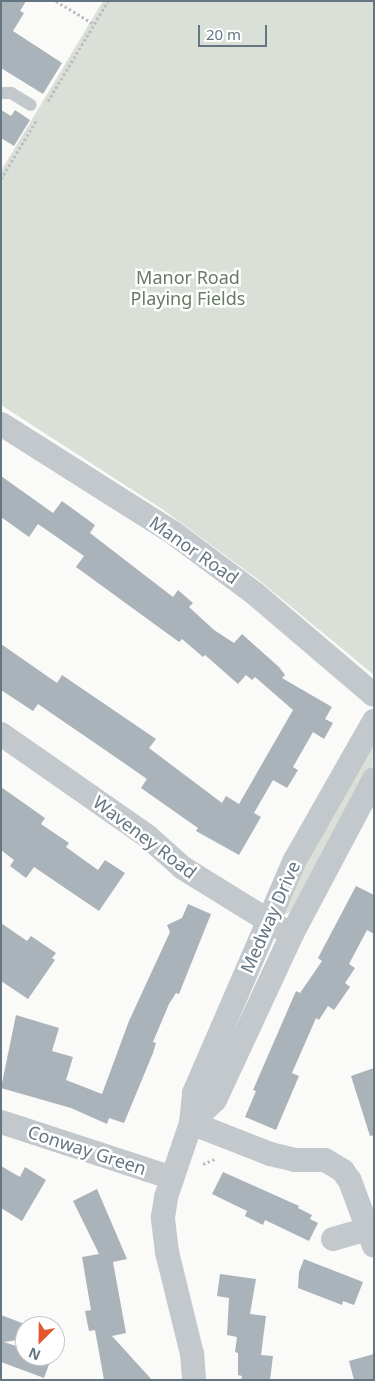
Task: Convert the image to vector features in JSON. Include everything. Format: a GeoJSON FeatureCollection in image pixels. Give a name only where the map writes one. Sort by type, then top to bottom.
{"type":"FeatureCollection","features":[{"type":"Feature","properties":{"kind":"street","name":"Manor Road"},"geometry":{"type":"LineString","coordinates":[[1,424],[172,532],[254,593],[374,695]]}},
{"type":"Feature","properties":{"kind":"street","name":"Medway Drive"},"geometry":{"type":"LineString","coordinates":[[194,1380],[192,1354],[167,1252],[163,1217],[172,1178],[191,1123],[194,1092],[266,921],[295,860],[374,721]]}},
{"type":"Feature","properties":{"kind":"street","name":"Waveney Road"},"geometry":{"type":"LineString","coordinates":[[1,734],[147,836],[183,868],[266,921],[292,934]]}},
{"type":"Feature","properties":{"kind":"street","name":"Medway Drive"},"geometry":{"type":"LineString","coordinates":[[191,1123],[215,1100],[292,934],[374,779]]}},
{"type":"Feature","properties":{"kind":"street","name":"Conway Green"},"geometry":{"type":"LineString","coordinates":[[1,1122],[172,1178]]}},
{"type":"Feature","properties":{"kind":"street"},"geometry":{"type":"LineString","coordinates":[[191,1123],[295,1160],[325,1160],[342,1171],[350,1181],[371,1237],[333,1239]]}},
{"type":"Feature","properties":{"kind":"lane"},"geometry":{"type":"LineString","coordinates":[[1,93],[11,93],[36,109]]}},
{"type":"Feature","properties":{"kind":"path"},"geometry":{"type":"LineString","coordinates":[[56,1],[94,24]]}},
{"type":"Feature","properties":{"kind":"path"},"geometry":{"type":"LineString","coordinates":[[45,105],[108,1]]}},
{"type":"Feature","properties":{"kind":"path"},"geometry":{"type":"LineString","coordinates":[[1,178],[36,109]]}},
{"type":"Feature","properties":{"kind":"path"},"geometry":{"type":"LineString","coordinates":[[172,1178],[247,1144]]}},
{"type":"Feature","properties":{"kind":"green space","name":"Manor Road Playing Fields"},"geometry":{"type":"Polygon","coordinates":[[[103,1],[374,1],[374,675],[260,581],[162,509],[1,405],[1,171],[103,1]]]}},
{"type":"Feature","properties":{"kind":"green space"},"geometry":{"type":"Polygon","coordinates":[[[374,746],[374,763],[293,911],[283,915],[282,905],[360,763],[374,746]]]}},
{"type":"Feature","properties":{"kind":"building"},"geometry":{"type":"Polygon","coordinates":[[[1,1],[26,1],[20,11],[24,13],[13,31],[62,63],[43,94],[1,68],[1,1]]]}},
{"type":"Feature","properties":{"kind":"building"},"geometry":{"type":"Polygon","coordinates":[[[1,110],[11,116],[15,110],[30,120],[14,146],[1,138],[1,110]]]}},
{"type":"Feature","properties":{"kind":"building"},"geometry":{"type":"Polygon","coordinates":[[[1,476],[53,513],[62,501],[95,525],[90,533],[173,597],[178,590],[193,603],[189,607],[214,630],[234,643],[242,634],[279,667],[285,675],[282,678],[332,707],[325,719],[333,723],[324,739],[313,732],[293,767],[298,770],[287,788],[273,780],[254,813],[261,817],[239,855],[196,831],[198,828],[141,788],[147,779],[38,704],[33,711],[1,690],[1,644],[57,683],[62,675],[156,739],[149,748],[222,803],[226,796],[239,804],[293,710],[255,677],[252,680],[246,675],[238,684],[205,655],[203,657],[182,639],[179,642],[76,567],[84,556],[38,524],[29,537],[1,517],[1,476]]]}},
{"type":"Feature","properties":{"kind":"building"},"geometry":{"type":"Polygon","coordinates":[[[1,787],[45,818],[41,824],[69,843],[66,847],[98,870],[105,860],[125,873],[99,911],[34,867],[26,878],[10,866],[14,860],[1,850],[1,787]]]}},
{"type":"Feature","properties":{"kind":"building"},"geometry":{"type":"Polygon","coordinates":[[[356,886],[374,895],[374,934],[367,930],[349,964],[355,968],[345,983],[350,987],[334,1010],[328,1006],[319,1020],[316,1018],[292,1073],[299,1076],[276,1130],[245,1117],[256,1091],[253,1090],[296,991],[300,993],[322,961],[318,958],[356,886]]]}},
{"type":"Feature","properties":{"kind":"building"},"geometry":{"type":"Polygon","coordinates":[[[188,904],[211,914],[179,994],[176,993],[169,1004],[153,1042],[156,1043],[153,1053],[124,1123],[109,1118],[107,1124],[71,1108],[1,1088],[16,1015],[59,1028],[52,1051],[73,1057],[66,1080],[102,1094],[129,1021],[170,932],[167,925],[182,918],[188,904]]]}},
{"type":"Feature","properties":{"kind":"building"},"geometry":{"type":"Polygon","coordinates":[[[1,923],[27,941],[31,936],[56,953],[52,958],[55,960],[28,999],[1,981],[1,923]]]}},
{"type":"Feature","properties":{"kind":"building"},"geometry":{"type":"Polygon","coordinates":[[[374,1068],[374,1135],[370,1136],[351,1076],[374,1068]]]}},
{"type":"Feature","properties":{"kind":"building"},"geometry":{"type":"Polygon","coordinates":[[[1,1166],[20,1177],[25,1167],[46,1180],[22,1221],[1,1208],[1,1166]]]}},
{"type":"Feature","properties":{"kind":"building"},"geometry":{"type":"Polygon","coordinates":[[[223,1172],[299,1206],[298,1208],[312,1215],[310,1219],[318,1223],[309,1241],[265,1220],[263,1225],[245,1216],[247,1211],[212,1194],[223,1172]]]}},
{"type":"Feature","properties":{"kind":"building"},"geometry":{"type":"Polygon","coordinates":[[[97,1189],[127,1259],[113,1262],[126,1333],[112,1336],[152,1380],[104,1380],[95,1330],[89,1331],[85,1311],[91,1310],[82,1257],[99,1254],[73,1201],[97,1189]]]}},
{"type":"Feature","properties":{"kind":"building"},"geometry":{"type":"Polygon","coordinates":[[[304,1259],[363,1282],[354,1305],[343,1301],[342,1305],[298,1288],[299,1272],[304,1259]]]}},
{"type":"Feature","properties":{"kind":"building"},"geometry":{"type":"Polygon","coordinates":[[[220,1274],[256,1279],[250,1314],[266,1316],[261,1355],[273,1356],[270,1380],[241,1380],[242,1376],[238,1375],[238,1353],[235,1352],[237,1337],[227,1335],[229,1298],[217,1296],[220,1274]]]}},
{"type":"Feature","properties":{"kind":"building"},"geometry":{"type":"Polygon","coordinates":[[[1,1315],[15,1320],[15,1340],[4,1342],[15,1346],[15,1366],[48,1366],[44,1378],[1,1362],[1,1315]]]}},
{"type":"Feature","properties":{"kind":"building"},"geometry":{"type":"Polygon","coordinates":[[[374,1354],[374,1380],[354,1380],[349,1361],[374,1354]]]}}]}
